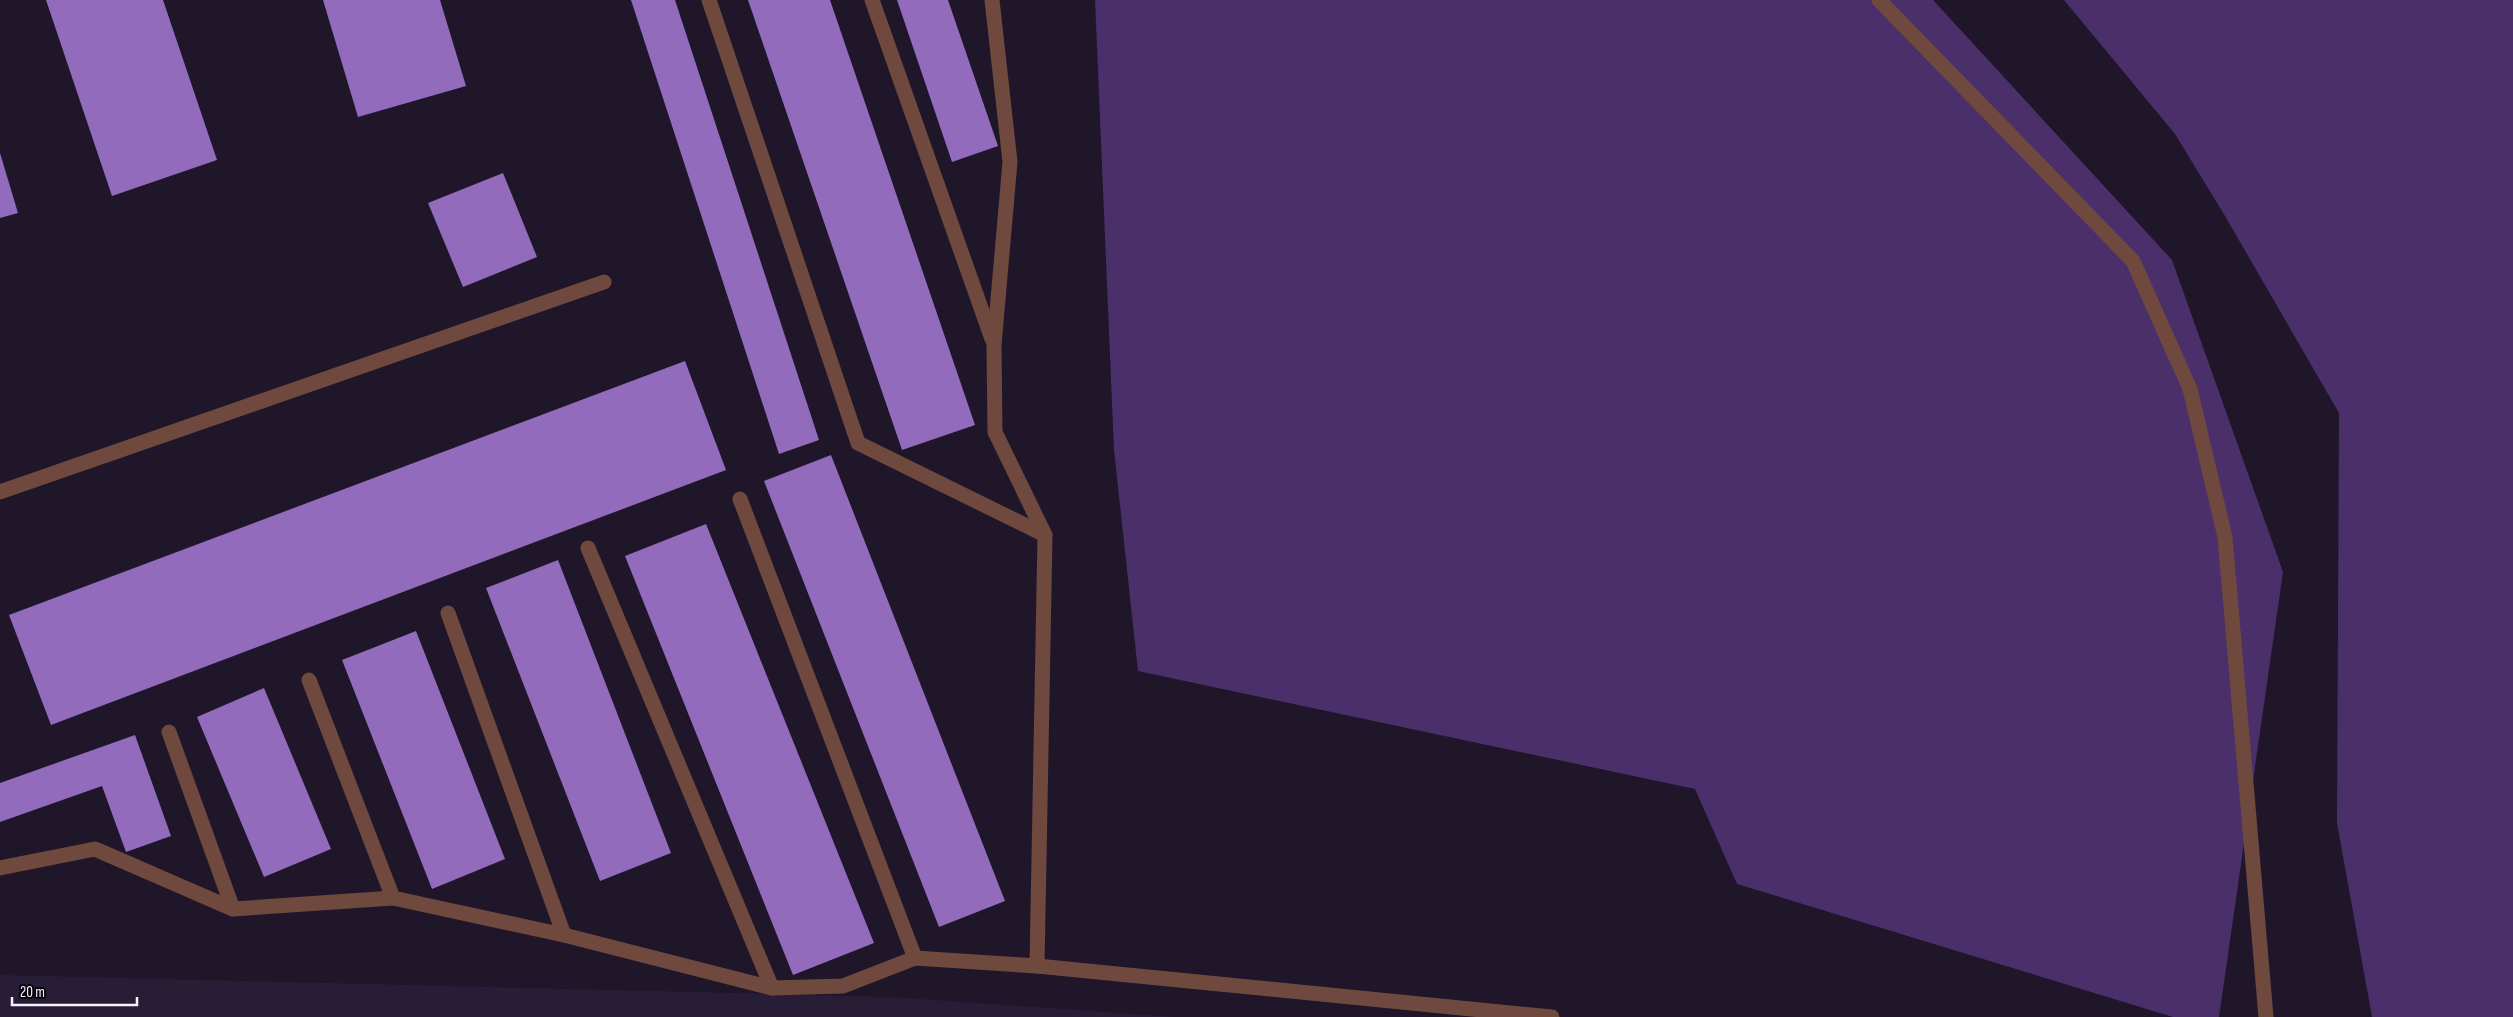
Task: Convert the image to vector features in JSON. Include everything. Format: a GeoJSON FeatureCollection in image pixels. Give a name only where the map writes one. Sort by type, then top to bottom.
{"type":"FeatureCollection","features":[{"type":"Feature","properties":{"kind":"lane"},"geometry":{"type":"LineString","coordinates":[[710,0],[858,443],[1045,535]]}},
{"type":"Feature","properties":{"kind":"lane"},"geometry":{"type":"LineString","coordinates":[[872,0],[994,345]]}},
{"type":"Feature","properties":{"kind":"lane"},"geometry":{"type":"LineString","coordinates":[[992,0],[1010,162],[994,345],[995,432],[1045,535],[1037,966]]}},
{"type":"Feature","properties":{"kind":"lane"},"geometry":{"type":"LineString","coordinates":[[1879,0],[2133,261],[2190,388],[2225,537],[2266,1017]]}},
{"type":"Feature","properties":{"kind":"lane"},"geometry":{"type":"LineString","coordinates":[[0,492],[604,282]]}},
{"type":"Feature","properties":{"kind":"lane"},"geometry":{"type":"LineString","coordinates":[[740,499],[915,958]]}},
{"type":"Feature","properties":{"kind":"lane"},"geometry":{"type":"LineString","coordinates":[[588,548],[772,988]]}},
{"type":"Feature","properties":{"kind":"lane"},"geometry":{"type":"LineString","coordinates":[[448,613],[564,936]]}},
{"type":"Feature","properties":{"kind":"lane"},"geometry":{"type":"LineString","coordinates":[[310,680],[393,898]]}},
{"type":"Feature","properties":{"kind":"lane"},"geometry":{"type":"LineString","coordinates":[[169,732],[233,909]]}},
{"type":"Feature","properties":{"kind":"lane"},"geometry":{"type":"LineString","coordinates":[[0,868],[95,849],[233,909],[393,898],[564,936],[772,988],[843,986],[915,958],[1037,966],[1552,1017]]}},
{"type":"Feature","properties":{"kind":"shaded area"},"geometry":{"type":"Polygon","coordinates":[[[1095,0],[1933,0],[2172,260],[2283,572],[2219,1017],[2173,1017],[1737,884],[1695,789],[1138,671],[1114,450],[1095,0]]]}},
{"type":"Feature","properties":{"kind":"shaded area"},"geometry":{"type":"Polygon","coordinates":[[[2064,0],[2513,0],[2513,1017],[2372,1017],[2337,823],[2339,413],[2225,216],[2175,134],[2064,0]]]}},
{"type":"Feature","properties":{"kind":"shaded area"},"geometry":{"type":"Polygon","coordinates":[[[0,975],[891,997],[1176,1017],[0,1017],[0,975]]]}},
{"type":"Feature","properties":{"kind":"building"},"geometry":{"type":"Polygon","coordinates":[[[46,0],[163,0],[217,160],[112,196],[46,0]]]}},
{"type":"Feature","properties":{"kind":"building"},"geometry":{"type":"Polygon","coordinates":[[[323,0],[440,0],[466,86],[358,117],[323,0]]]}},
{"type":"Feature","properties":{"kind":"building"},"geometry":{"type":"Polygon","coordinates":[[[631,0],[675,0],[819,440],[779,454],[631,0]]]}},
{"type":"Feature","properties":{"kind":"building"},"geometry":{"type":"Polygon","coordinates":[[[748,0],[830,0],[975,425],[902,450],[748,0]]]}},
{"type":"Feature","properties":{"kind":"building"},"geometry":{"type":"Polygon","coordinates":[[[897,0],[948,0],[998,146],[952,162],[897,0]]]}},
{"type":"Feature","properties":{"kind":"building"},"geometry":{"type":"Polygon","coordinates":[[[0,153],[18,213],[0,218],[0,153]]]}},
{"type":"Feature","properties":{"kind":"building"},"geometry":{"type":"Polygon","coordinates":[[[503,173],[537,257],[463,287],[428,203],[503,173]]]}},
{"type":"Feature","properties":{"kind":"building"},"geometry":{"type":"Polygon","coordinates":[[[685,361],[726,470],[51,725],[9,615],[685,361]]]}},
{"type":"Feature","properties":{"kind":"building"},"geometry":{"type":"Polygon","coordinates":[[[831,455],[1005,901],[939,927],[764,481],[831,455]]]}},
{"type":"Feature","properties":{"kind":"building"},"geometry":{"type":"Polygon","coordinates":[[[706,524],[874,943],[793,975],[625,556],[706,524]]]}},
{"type":"Feature","properties":{"kind":"building"},"geometry":{"type":"Polygon","coordinates":[[[558,560],[671,853],[600,881],[486,588],[558,560]]]}},
{"type":"Feature","properties":{"kind":"building"},"geometry":{"type":"Polygon","coordinates":[[[416,631],[505,859],[432,889],[342,660],[416,631]]]}},
{"type":"Feature","properties":{"kind":"building"},"geometry":{"type":"Polygon","coordinates":[[[264,688],[331,849],[264,877],[197,717],[264,688]]]}},
{"type":"Feature","properties":{"kind":"building"},"geometry":{"type":"Polygon","coordinates":[[[135,735],[171,836],[126,852],[102,786],[0,822],[0,783],[135,735]]]}}]}
